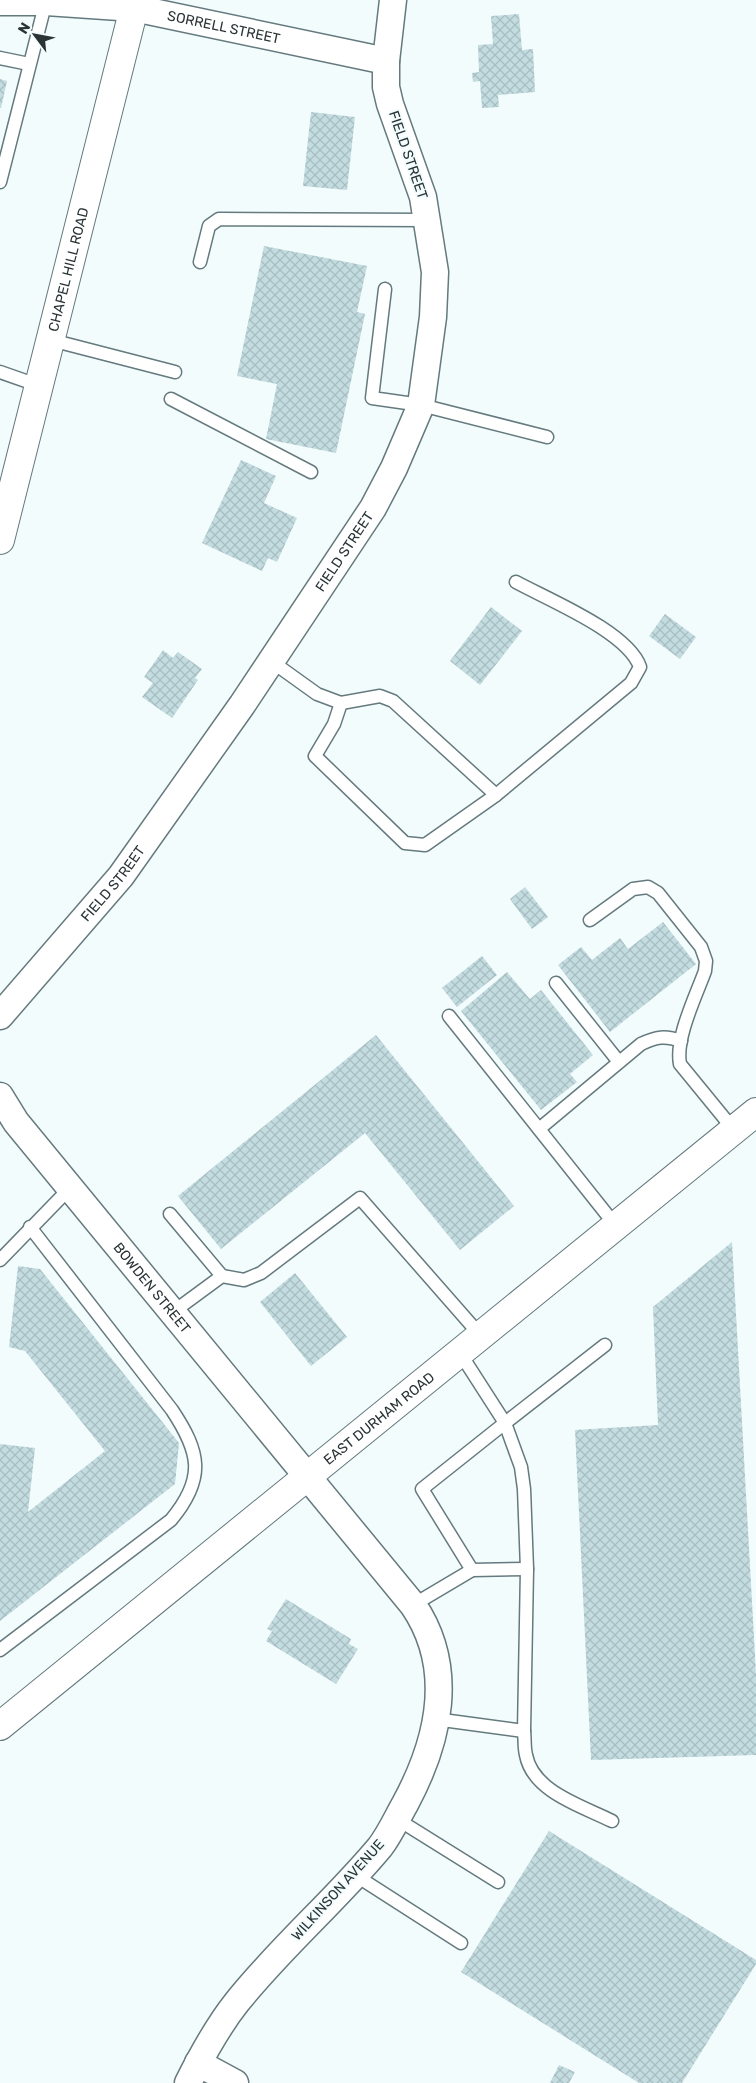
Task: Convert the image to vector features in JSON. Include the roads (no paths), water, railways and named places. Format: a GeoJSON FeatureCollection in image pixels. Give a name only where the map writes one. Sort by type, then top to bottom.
{"type":"FeatureCollection","features":[{"type":"Feature","properties":{"kind":"street","name":"FIELD STREET"},"geometry":{"type":"LineString","coordinates":[[0,1016],[121,876],[271,661],[373,508],[394,468],[420,405],[428,364],[435,272],[427,220],[416,173],[390,104],[386,87],[386,61],[393,0]]}},
{"type":"Feature","properties":{"kind":"street","name":"SORRELL STREET"},"geometry":{"type":"LineString","coordinates":[[0,2],[46,1],[135,4],[386,61]]}},
{"type":"Feature","properties":{"kind":"street","name":"CHAPEL HILL ROAD"},"geometry":{"type":"LineString","coordinates":[[0,540],[135,4]]}},
{"type":"Feature","properties":{"kind":"street","name":"BOWDEN STREET"},"geometry":{"type":"LineString","coordinates":[[0,1096],[16,1122],[308,1477]]}},
{"type":"Feature","properties":{"kind":"street","name":"EAST DURHAM ROAD"},"geometry":{"type":"LineString","coordinates":[[0,1726],[756,1112]]}},
{"type":"Feature","properties":{"kind":"street","name":"WILKINSON AVENUE"},"geometry":{"type":"LineString","coordinates":[[193,2073],[216,2031],[235,2004],[260,1974],[355,1875],[381,1845],[397,1819],[423,1767],[435,1720],[440,1693],[434,1643],[427,1624],[308,1477]]}},
{"type":"Feature","properties":{"kind":"street"},"geometry":{"type":"LineString","coordinates":[[193,2073],[235,2083]]}},
{"type":"Feature","properties":{"kind":"lane"},"geometry":{"type":"LineString","coordinates":[[0,182],[46,1]]}},
{"type":"Feature","properties":{"kind":"lane"},"geometry":{"type":"LineString","coordinates":[[0,58],[29,64]]}},
{"type":"Feature","properties":{"kind":"lane"},"geometry":{"type":"LineString","coordinates":[[200,262],[210,226],[219,219],[427,220]]}},
{"type":"Feature","properties":{"kind":"lane"},"geometry":{"type":"LineString","coordinates":[[385,289],[372,398],[420,405],[547,437]]}},
{"type":"Feature","properties":{"kind":"lane"},"geometry":{"type":"LineString","coordinates":[[51,340],[175,372]]}},
{"type":"Feature","properties":{"kind":"lane"},"geometry":{"type":"LineString","coordinates":[[0,372],[40,386]]}},
{"type":"Feature","properties":{"kind":"lane"},"geometry":{"type":"LineString","coordinates":[[171,399],[311,472]]}},
{"type":"Feature","properties":{"kind":"lane"},"geometry":{"type":"LineString","coordinates":[[341,703],[334,724],[315,756],[405,843],[425,845],[496,795],[631,683],[640,667],[626,644],[614,635],[516,582]]}},
{"type":"Feature","properties":{"kind":"lane"},"geometry":{"type":"LineString","coordinates":[[271,661],[318,694],[341,703],[380,696],[393,701],[496,795]]}},
{"type":"Feature","properties":{"kind":"lane"},"geometry":{"type":"LineString","coordinates":[[590,920],[633,889],[648,887],[658,893],[701,947],[706,961],[705,971],[678,1049],[680,1064],[734,1130]]}},
{"type":"Feature","properties":{"kind":"lane"},"geometry":{"type":"LineString","coordinates":[[556,983],[619,1062]]}},
{"type":"Feature","properties":{"kind":"lane"},"geometry":{"type":"LineString","coordinates":[[449,1016],[616,1226]]}},
{"type":"Feature","properties":{"kind":"lane"},"geometry":{"type":"LineString","coordinates":[[539,1129],[641,1044],[666,1036],[681,1041]]}},
{"type":"Feature","properties":{"kind":"lane"},"geometry":{"type":"LineString","coordinates":[[0,1260],[70,1188]]}},
{"type":"Feature","properties":{"kind":"lane"},"geometry":{"type":"LineString","coordinates":[[170,1214],[222,1276],[244,1280],[261,1273],[360,1198],[481,1336]]}},
{"type":"Feature","properties":{"kind":"lane"},"geometry":{"type":"LineString","coordinates":[[0,1650],[171,1520],[184,1504],[191,1491],[196,1472],[196,1456],[188,1434],[172,1410],[30,1227]]}},
{"type":"Feature","properties":{"kind":"lane"},"geometry":{"type":"LineString","coordinates":[[173,1312],[222,1276]]}},
{"type":"Feature","properties":{"kind":"lane"},"geometry":{"type":"LineString","coordinates":[[472,1570],[422,1489],[605,1344]]}},
{"type":"Feature","properties":{"kind":"lane"},"geometry":{"type":"LineString","coordinates":[[460,1353],[505,1423],[522,1467],[527,1569],[524,1731],[526,1755],[531,1768],[539,1780],[549,1788],[612,1821]]}},
{"type":"Feature","properties":{"kind":"lane"},"geometry":{"type":"LineString","coordinates":[[413,1605],[472,1570],[527,1569]]}},
{"type":"Feature","properties":{"kind":"lane"},"geometry":{"type":"LineString","coordinates":[[435,1720],[524,1731]]}},
{"type":"Feature","properties":{"kind":"lane"},"geometry":{"type":"LineString","coordinates":[[397,1819],[498,1882]]}},
{"type":"Feature","properties":{"kind":"lane"},"geometry":{"type":"LineString","coordinates":[[355,1875],[461,1943]]}}]}
